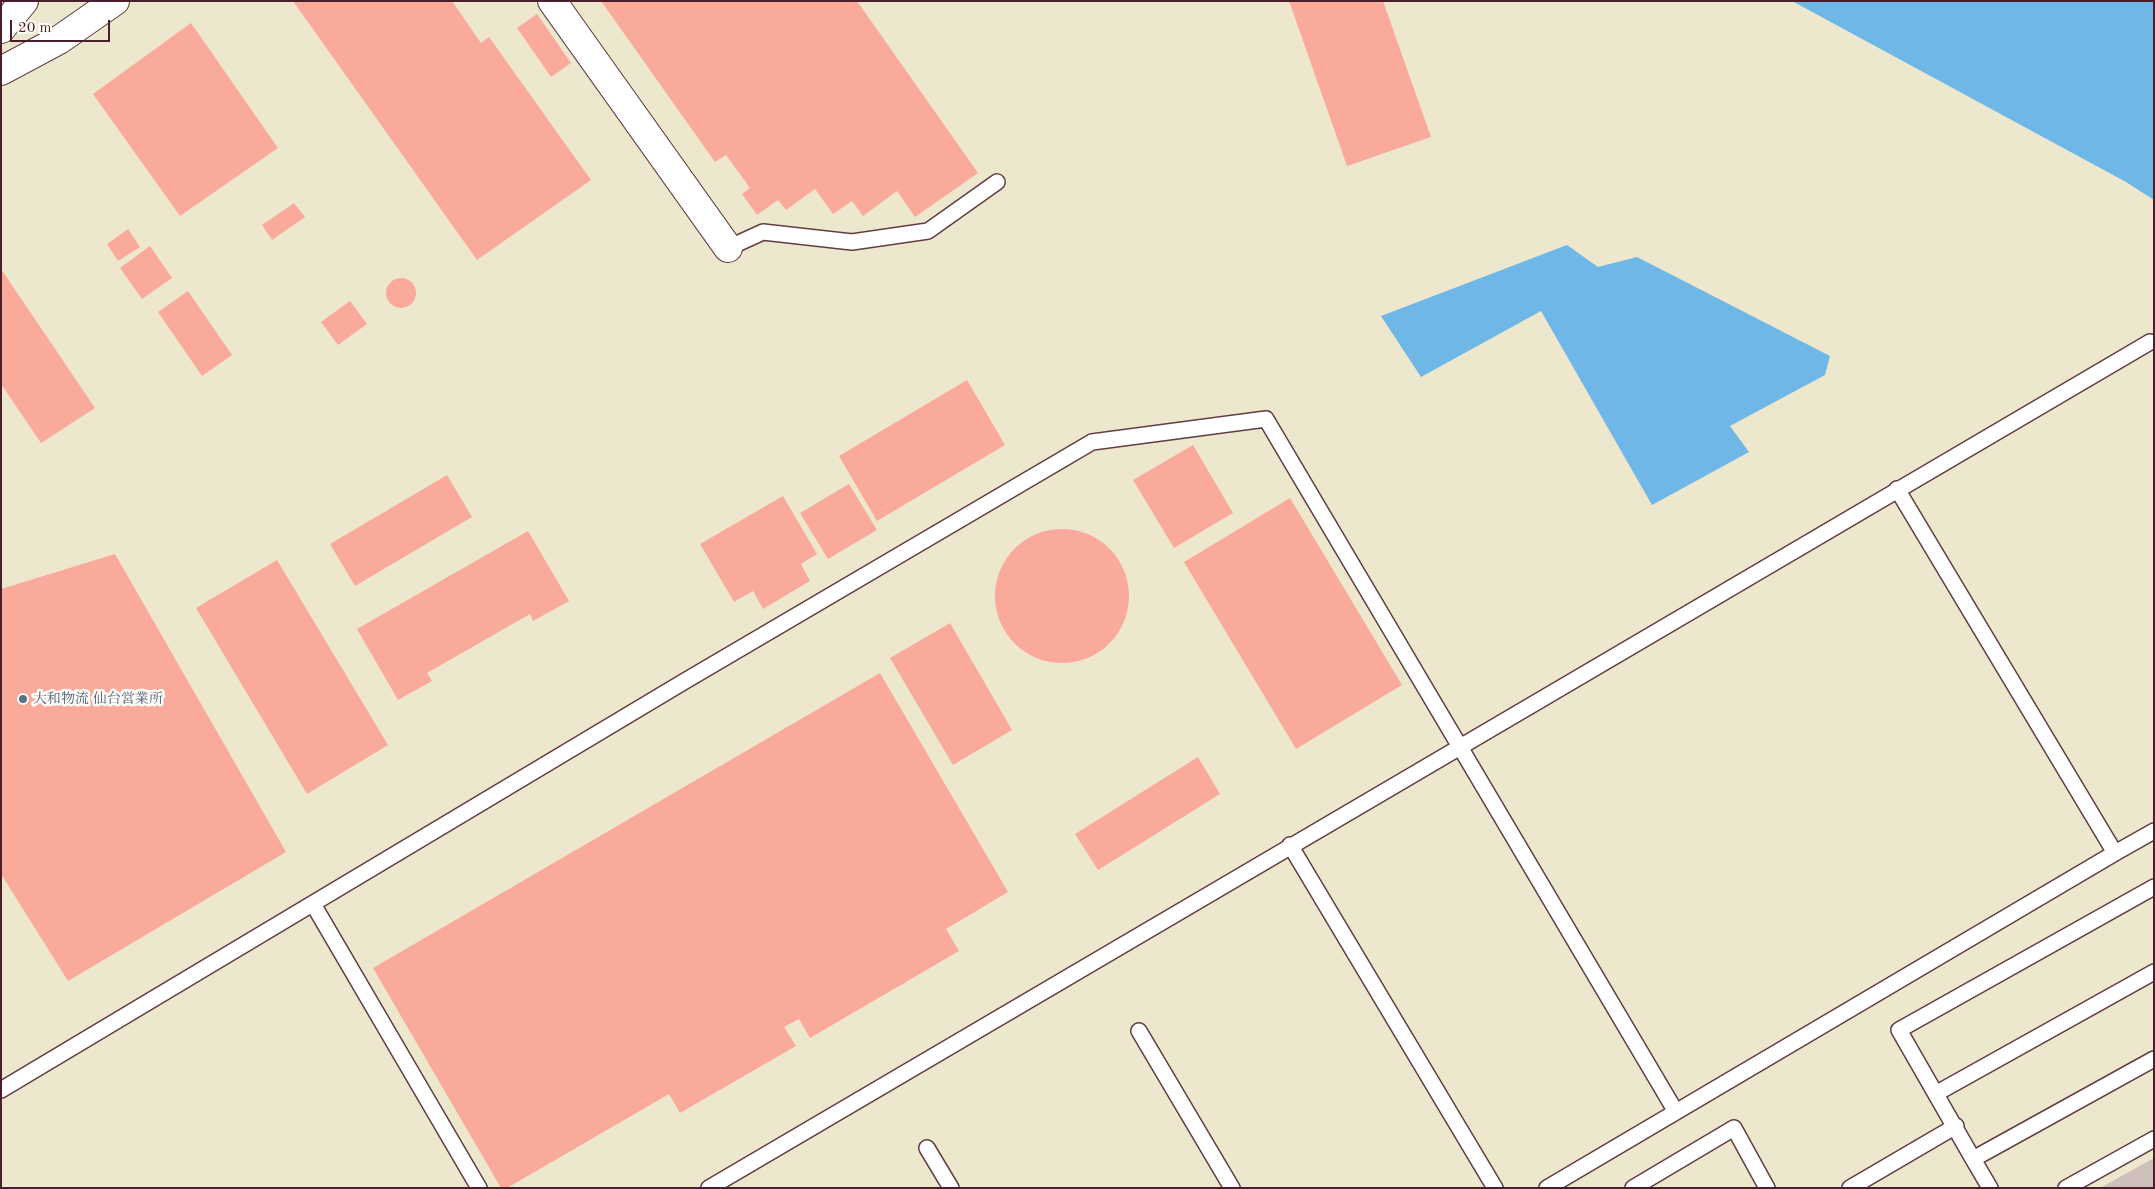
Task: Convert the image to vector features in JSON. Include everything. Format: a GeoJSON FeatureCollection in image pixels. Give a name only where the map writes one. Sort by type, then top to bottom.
{"type":"FeatureCollection","features":[{"type":"Feature","properties":{"kind":"street"},"geometry":{"type":"LineString","coordinates":[[1,29],[24,1]]}},
{"type":"Feature","properties":{"kind":"street"},"geometry":{"type":"LineString","coordinates":[[1,71],[59,40],[115,1]]}},
{"type":"Feature","properties":{"kind":"street"},"geometry":{"type":"LineString","coordinates":[[552,1],[728,248]]}},
{"type":"Feature","properties":{"kind":"lane"},"geometry":{"type":"LineString","coordinates":[[728,248],[763,232],[852,242],[928,231],[997,182]]}},
{"type":"Feature","properties":{"kind":"lane"},"geometry":{"type":"LineString","coordinates":[[709,1188],[1458,746],[2150,342]]}},
{"type":"Feature","properties":{"kind":"lane"},"geometry":{"type":"LineString","coordinates":[[1,1090],[1092,442],[1266,419],[1676,1112]]}},
{"type":"Feature","properties":{"kind":"lane"},"geometry":{"type":"LineString","coordinates":[[1897,489],[2115,853]]}},
{"type":"Feature","properties":{"kind":"lane"},"geometry":{"type":"LineString","coordinates":[[1547,1188],[2154,831]]}},
{"type":"Feature","properties":{"kind":"lane"},"geometry":{"type":"LineString","coordinates":[[1290,845],[1495,1188]]}},
{"type":"Feature","properties":{"kind":"lane"},"geometry":{"type":"LineString","coordinates":[[1990,1188],[1899,1030],[2154,887]]}},
{"type":"Feature","properties":{"kind":"lane"},"geometry":{"type":"LineString","coordinates":[[313,904],[479,1188]]}},
{"type":"Feature","properties":{"kind":"lane"},"geometry":{"type":"LineString","coordinates":[[1936,1093],[2154,972]]}},
{"type":"Feature","properties":{"kind":"lane"},"geometry":{"type":"LineString","coordinates":[[1139,1031],[1232,1188]]}},
{"type":"Feature","properties":{"kind":"lane"},"geometry":{"type":"LineString","coordinates":[[1973,1159],[2154,1059]]}},
{"type":"Feature","properties":{"kind":"lane"},"geometry":{"type":"LineString","coordinates":[[1850,1188],[1956,1126]]}},
{"type":"Feature","properties":{"kind":"lane"},"geometry":{"type":"LineString","coordinates":[[1633,1188],[1734,1128],[1767,1188]]}},
{"type":"Feature","properties":{"kind":"lane"},"geometry":{"type":"LineString","coordinates":[[2066,1188],[2154,1139]]}},
{"type":"Feature","properties":{"kind":"lane"},"geometry":{"type":"LineString","coordinates":[[927,1148],[951,1188]]}},
{"type":"Feature","properties":{"kind":"shaded area"},"geometry":{"type":"Polygon","coordinates":[[[2154,1158],[2154,1188],[2100,1188],[2154,1158]]]}},
{"type":"Feature","properties":{"kind":"water"},"geometry":{"type":"Polygon","coordinates":[[[1792,1],[2154,1],[2154,200],[2126,182],[1792,1]]]}},
{"type":"Feature","properties":{"kind":"water"},"geometry":{"type":"Polygon","coordinates":[[[1567,245],[1598,267],[1637,257],[1830,356],[1825,375],[1730,426],[1749,452],[1652,505],[1541,311],[1421,377],[1381,316],[1567,245]]]}},
{"type":"Feature","properties":{"kind":"building"},"geometry":{"type":"Polygon","coordinates":[[[293,1],[452,1],[481,43],[489,37],[591,180],[477,260],[293,1]]]}},
{"type":"Feature","properties":{"kind":"building"},"geometry":{"type":"Polygon","coordinates":[[[601,1],[857,1],[978,173],[915,217],[897,191],[863,216],[852,201],[833,214],[815,189],[786,210],[778,200],[757,215],[742,194],[750,188],[726,155],[715,162],[601,1]]]}},
{"type":"Feature","properties":{"kind":"building"},"geometry":{"type":"Polygon","coordinates":[[[1289,1],[1383,1],[1431,137],[1347,166],[1289,1]]]}},
{"type":"Feature","properties":{"kind":"building"},"geometry":{"type":"Polygon","coordinates":[[[537,14],[571,63],[551,77],[517,28],[537,14]]]}},
{"type":"Feature","properties":{"kind":"building"},"geometry":{"type":"Polygon","coordinates":[[[191,23],[278,148],[180,216],[93,94],[191,23]]]}},
{"type":"Feature","properties":{"kind":"building"},"geometry":{"type":"Polygon","coordinates":[[[294,203],[305,217],[272,240],[262,225],[294,203]]]}},
{"type":"Feature","properties":{"kind":"building"},"geometry":{"type":"Polygon","coordinates":[[[128,229],[140,247],[118,261],[107,244],[128,229]]]}},
{"type":"Feature","properties":{"kind":"building"},"geometry":{"type":"Polygon","coordinates":[[[150,246],[172,278],[142,299],[120,268],[150,246]]]}},
{"type":"Feature","properties":{"kind":"building"},"geometry":{"type":"Polygon","coordinates":[[[1,269],[95,408],[41,443],[1,384],[1,269]]]}},
{"type":"Feature","properties":{"kind":"building"},"geometry":{"type":"Polygon","coordinates":[[[401,278],[407,279],[415,287],[415,299],[407,307],[401,308],[395,307],[387,299],[386,293],[387,287],[395,279],[401,278]]]}},
{"type":"Feature","properties":{"kind":"building"},"geometry":{"type":"Polygon","coordinates":[[[188,291],[232,355],[202,376],[158,312],[188,291]]]}},
{"type":"Feature","properties":{"kind":"building"},"geometry":{"type":"Polygon","coordinates":[[[350,301],[367,324],[338,345],[321,322],[350,301]]]}},
{"type":"Feature","properties":{"kind":"building"},"geometry":{"type":"Polygon","coordinates":[[[967,380],[1005,445],[877,521],[839,456],[967,380]]]}},
{"type":"Feature","properties":{"kind":"building"},"geometry":{"type":"Polygon","coordinates":[[[1193,445],[1233,513],[1174,548],[1133,480],[1193,445]]]}},
{"type":"Feature","properties":{"kind":"building"},"geometry":{"type":"Polygon","coordinates":[[[447,475],[472,517],[355,586],[330,544],[447,475]]]}},
{"type":"Feature","properties":{"kind":"building"},"geometry":{"type":"Polygon","coordinates":[[[849,484],[877,530],[828,559],[800,513],[849,484]]]}},
{"type":"Feature","properties":{"kind":"building"},"geometry":{"type":"Polygon","coordinates":[[[783,496],[817,554],[801,564],[810,581],[763,609],[753,591],[734,602],[700,544],[783,496]]]}},
{"type":"Feature","properties":{"kind":"building"},"geometry":{"type":"Polygon","coordinates":[[[1290,498],[1402,685],[1296,749],[1184,562],[1290,498]]]}},
{"type":"Feature","properties":{"kind":"building"},"geometry":{"type":"Polygon","coordinates":[[[1062,529],[1088,534],[1109,549],[1124,570],[1129,596],[1124,622],[1109,643],[1088,658],[1062,663],[1036,658],[1015,643],[1000,622],[995,596],[1000,570],[1015,549],[1036,534],[1062,529]]]}},
{"type":"Feature","properties":{"kind":"building"},"geometry":{"type":"Polygon","coordinates":[[[528,531],[569,601],[533,621],[530,614],[427,673],[432,681],[398,700],[357,629],[528,531]]]}},
{"type":"Feature","properties":{"kind":"building"},"geometry":{"type":"Polygon","coordinates":[[[115,554],[286,852],[68,981],[1,874],[1,589],[115,554]]]}},
{"type":"Feature","properties":{"kind":"building"},"geometry":{"type":"Polygon","coordinates":[[[277,560],[388,745],[307,794],[196,608],[277,560]]]}},
{"type":"Feature","properties":{"kind":"building"},"geometry":{"type":"Polygon","coordinates":[[[950,623],[1012,730],[953,765],[890,658],[950,623]]]}},
{"type":"Feature","properties":{"kind":"building"},"geometry":{"type":"Polygon","coordinates":[[[880,673],[1008,892],[946,929],[959,951],[810,1038],[799,1019],[784,1027],[796,1046],[680,1113],[669,1094],[507,1188],[501,1188],[373,968],[880,673]]]}},
{"type":"Feature","properties":{"kind":"building"},"geometry":{"type":"Polygon","coordinates":[[[1198,757],[1220,794],[1098,870],[1075,834],[1198,757]]]}},
{"type":"Feature","properties":{"kind":"place","name":"大和物流 仙台営業所"},"geometry":{"type":"Point","coordinates":[23,699]}}]}
